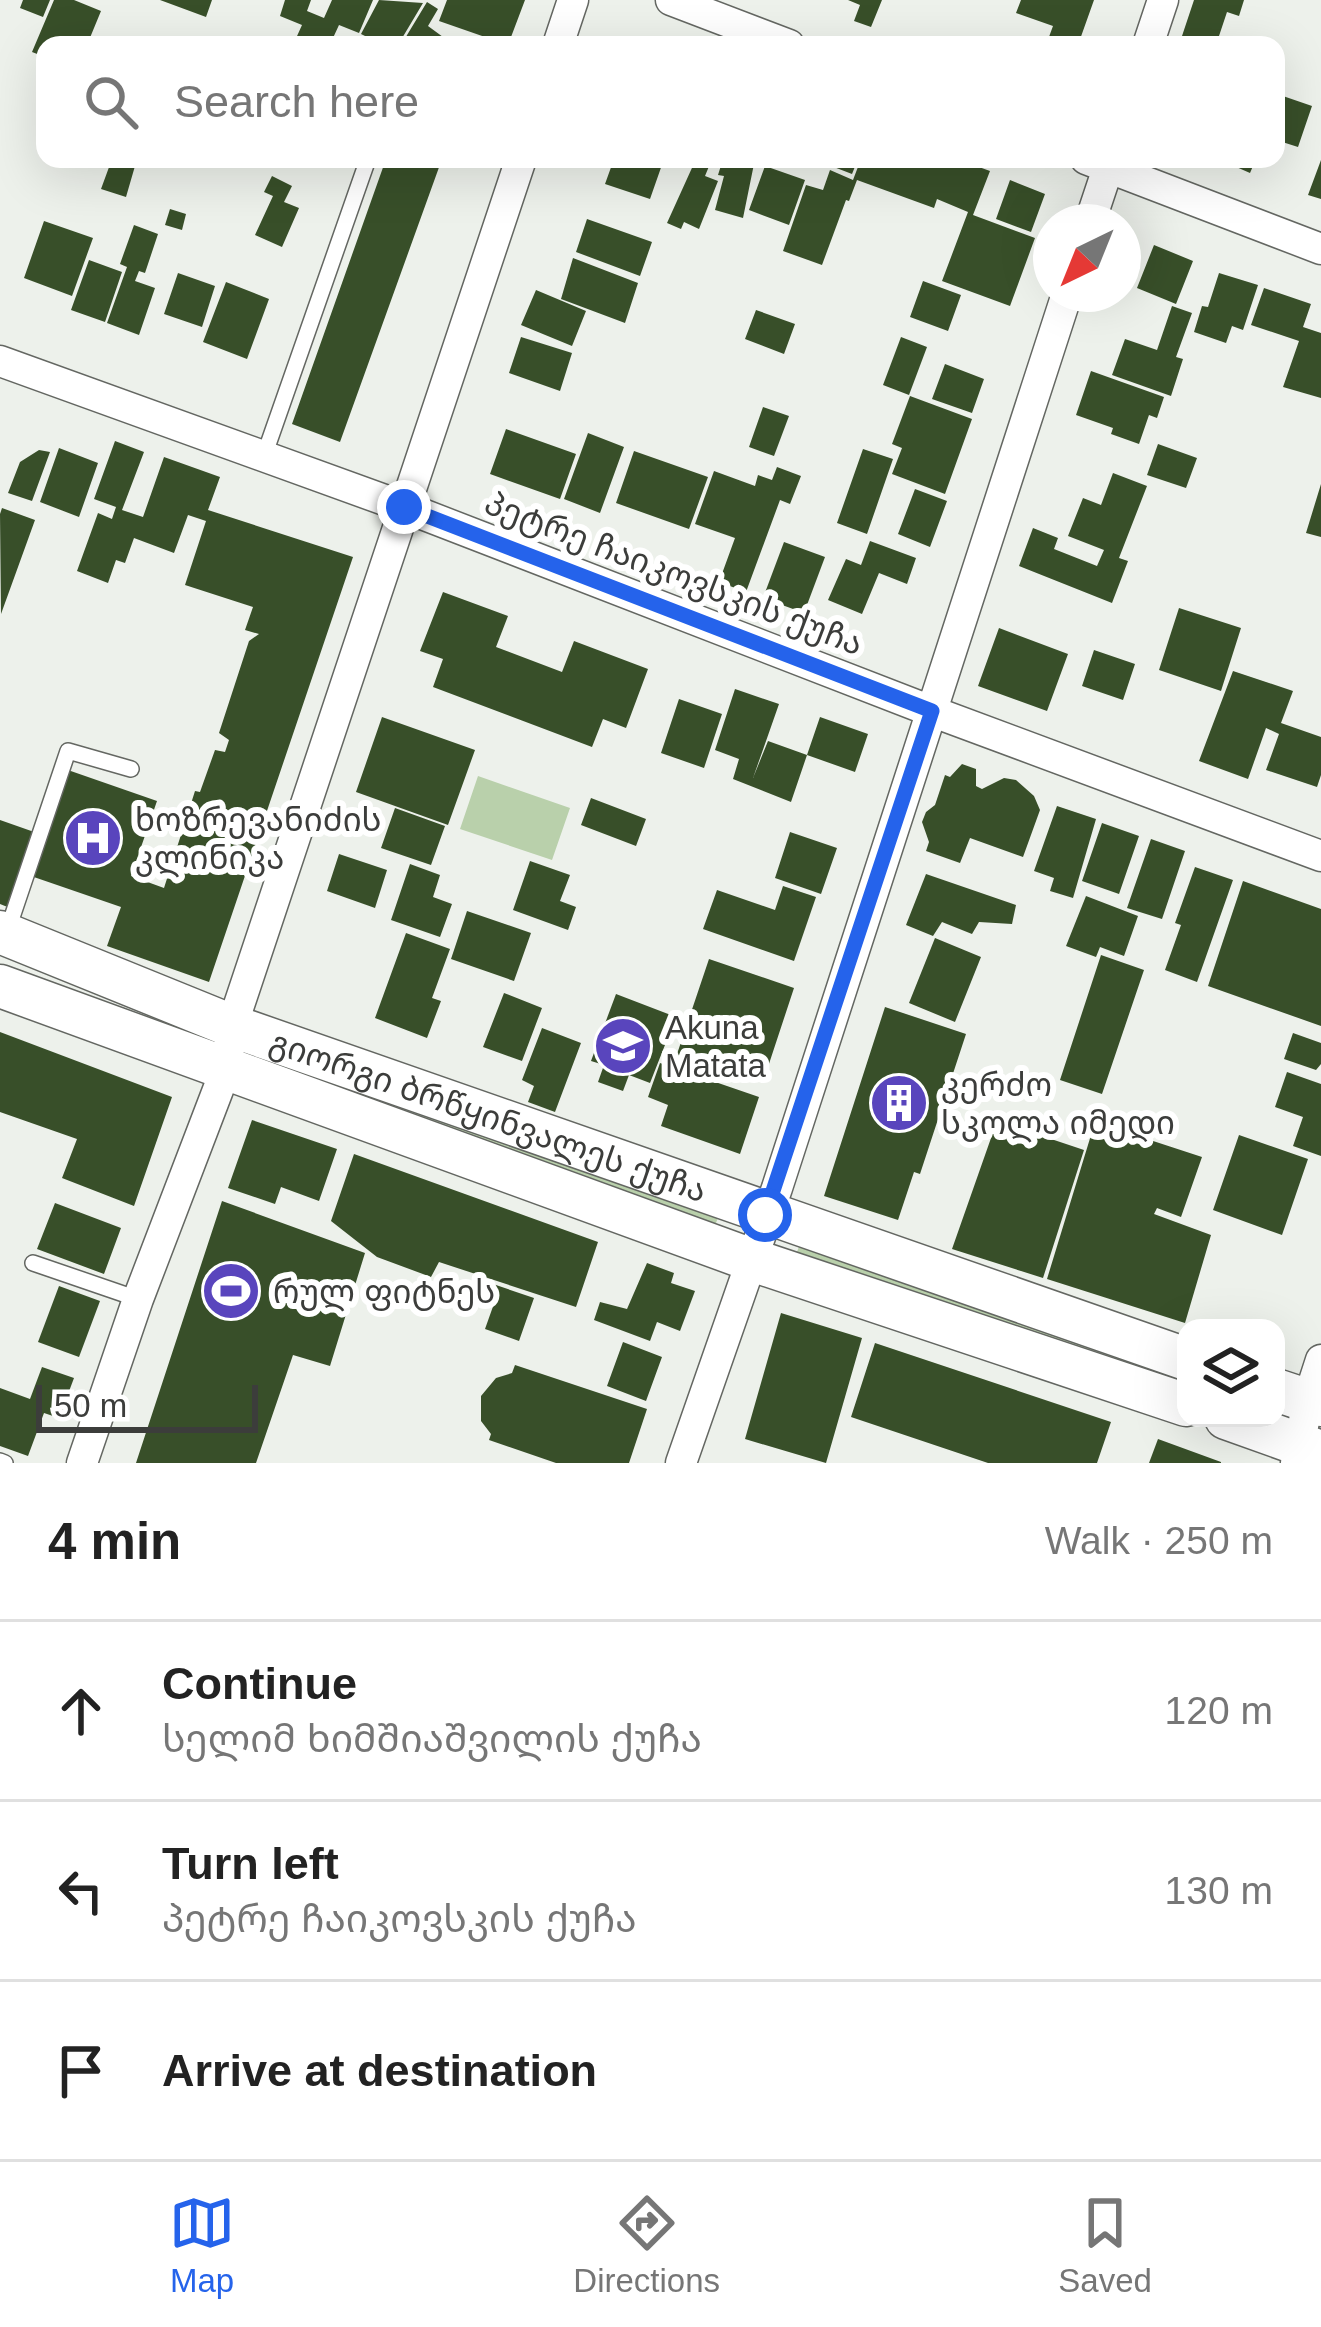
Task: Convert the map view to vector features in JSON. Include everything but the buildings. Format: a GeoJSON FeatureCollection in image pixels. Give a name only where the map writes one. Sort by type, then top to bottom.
{"type":"FeatureCollection","features":[{"type":"Feature","properties":{"kind":"street"},"geometry":{"type":"LineString","coordinates":[[561,36],[573,0]]}},
{"type":"Feature","properties":{"kind":"street"},"geometry":{"type":"LineString","coordinates":[[671,0],[765,36]]}},
{"type":"Feature","properties":{"kind":"street"},"geometry":{"type":"LineString","coordinates":[[1151,36],[1162,0]]}},
{"type":"Feature","properties":{"kind":"street"},"geometry":{"type":"LineString","coordinates":[[82,1463],[138,1299],[226,1069],[232,1026],[517,168]]}},
{"type":"Feature","properties":{"kind":"street"},"geometry":{"type":"LineString","coordinates":[[1094,204],[1101,168]]}},
{"type":"Feature","properties":{"kind":"street"},"geometry":{"type":"LineString","coordinates":[[1117,168],[1321,249]]}},
{"type":"Feature","properties":{"kind":"street"},"geometry":{"type":"LineString","coordinates":[[680,1463],[1061,312]]}},
{"type":"Feature","properties":{"kind":"street","name":"პეტრე ჩაიკოვსკის ქუჩა"},"geometry":{"type":"LineString","coordinates":[[0,361],[404,507],[1321,856]]}},
{"type":"Feature","properties":{"kind":"street","name":"გიორგი ბრწყინვალეს ქუჩა"},"geometry":{"type":"LineString","coordinates":[[3,934],[232,1026],[1177,1356]]}},
{"type":"Feature","properties":{"kind":"street","name":"გიორგი ბრწყინვალეს ქუჩა"},"geometry":{"type":"LineString","coordinates":[[0,986],[749,1259],[1177,1402]]}},
{"type":"Feature","properties":{"kind":"street"},"geometry":{"type":"LineString","coordinates":[[1247,1427],[1306,1453],[1306,1389]]}},
{"type":"Feature","properties":{"kind":"lane"},"geometry":{"type":"LineString","coordinates":[[264,458],[365,168]]}},
{"type":"Feature","properties":{"kind":"lane"},"geometry":{"type":"LineString","coordinates":[[3,934],[68,751],[130,769]]}},
{"type":"Feature","properties":{"kind":"lane"},"geometry":{"type":"LineString","coordinates":[[33,1263],[138,1299]]}},
{"type":"Feature","properties":{"kind":"green space"},"geometry":{"type":"Polygon","coordinates":[[[478,776],[570,808],[552,860],[460,829],[478,776]]]}},
{"type":"Feature","properties":{"kind":"green space"},"geometry":{"type":"Polygon","coordinates":[[[279,1060],[719,1215],[713,1231],[274,1074],[279,1060]]]}},
{"type":"Feature","properties":{"kind":"green space"},"geometry":{"type":"Polygon","coordinates":[[[800,1244],[1177,1368],[1177,1392],[794,1260],[800,1244]]]}},
{"type":"Feature","properties":{"kind":"place","name":"ხოზრევანიძის კლინიკა"},"geometry":{"type":"Point","coordinates":[93,838]}},
{"type":"Feature","properties":{"kind":"place","name":"Akuna Matata"},"geometry":{"type":"Point","coordinates":[623,1046]}},
{"type":"Feature","properties":{"kind":"place","name":"კერძო სკოლა იმედი"},"geometry":{"type":"Point","coordinates":[899,1103]}},
{"type":"Feature","properties":{"kind":"place","name":"რულ ფიტნეს"},"geometry":{"type":"Point","coordinates":[231,1291]}},
{"type":"Feature","properties":{"kind":"route"},"geometry":{"type":"LineString","coordinates":[[404,507],[932,711],[765,1215]]}}]}
